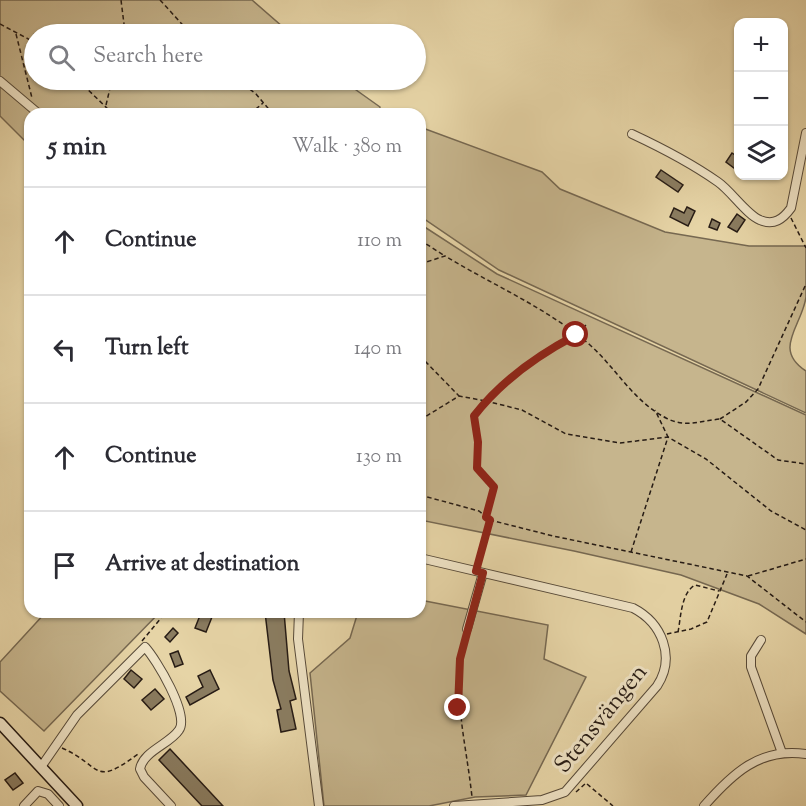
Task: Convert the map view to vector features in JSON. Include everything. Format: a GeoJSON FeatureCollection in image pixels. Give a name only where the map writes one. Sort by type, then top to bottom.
{"type":"FeatureCollection","features":[{"type":"Feature","properties":{"kind":"main road"},"geometry":{"type":"LineString","coordinates":[[0,723],[77,806]]}},
{"type":"Feature","properties":{"kind":"street"},"geometry":{"type":"LineString","coordinates":[[0,81],[33,108]]}},
{"type":"Feature","properties":{"kind":"street"},"geometry":{"type":"LineString","coordinates":[[632,134],[671,153],[719,183],[758,219],[773,222],[784,218],[788,212],[801,165],[806,133]]}},
{"type":"Feature","properties":{"kind":"street"},"geometry":{"type":"LineString","coordinates":[[426,559],[633,608],[648,616],[662,636]]}},
{"type":"Feature","properties":{"kind":"street"},"geometry":{"type":"LineString","coordinates":[[467,628],[480,572]]}},
{"type":"Feature","properties":{"kind":"street"},"geometry":{"type":"LineString","coordinates":[[299,618],[298,639],[319,806]]}},
{"type":"Feature","properties":{"kind":"street","name":"Stensvängen"},"geometry":{"type":"LineString","coordinates":[[454,806],[550,799],[565,792],[660,680],[666,656],[662,636]]}},
{"type":"Feature","properties":{"kind":"street"},"geometry":{"type":"LineString","coordinates":[[761,640],[751,656],[750,667],[782,753]]}},
{"type":"Feature","properties":{"kind":"street"},"geometry":{"type":"LineString","coordinates":[[41,767],[77,715],[145,647],[158,662],[182,719],[180,730],[144,760],[140,769],[144,777],[171,806]]}},
{"type":"Feature","properties":{"kind":"street"},"geometry":{"type":"LineString","coordinates":[[704,806],[732,776],[746,766],[766,756],[805,751]]}},
{"type":"Feature","properties":{"kind":"street"},"geometry":{"type":"LineString","coordinates":[[24,806],[38,791],[48,794],[59,806]]}},
{"type":"Feature","properties":{"kind":"path"},"geometry":{"type":"LineString","coordinates":[[121,0],[124,24]]}},
{"type":"Feature","properties":{"kind":"path"},"geometry":{"type":"LineString","coordinates":[[160,0],[182,24]]}},
{"type":"Feature","properties":{"kind":"path"},"geometry":{"type":"LineString","coordinates":[[0,24],[24,38]]}},
{"type":"Feature","properties":{"kind":"path"},"geometry":{"type":"LineString","coordinates":[[16,34],[24,63]]}},
{"type":"Feature","properties":{"kind":"path"},"geometry":{"type":"LineString","coordinates":[[31,90],[36,108]]}},
{"type":"Feature","properties":{"kind":"path"},"geometry":{"type":"LineString","coordinates":[[89,90],[108,108]]}},
{"type":"Feature","properties":{"kind":"path"},"geometry":{"type":"LineString","coordinates":[[106,105],[110,90]]}},
{"type":"Feature","properties":{"kind":"path"},"geometry":{"type":"LineString","coordinates":[[249,90],[268,108]]}},
{"type":"Feature","properties":{"kind":"path"},"geometry":{"type":"LineString","coordinates":[[256,108],[263,102]]}},
{"type":"Feature","properties":{"kind":"path"},"geometry":{"type":"LineString","coordinates":[[788,212],[806,248]]}},
{"type":"Feature","properties":{"kind":"path"},"geometry":{"type":"LineString","coordinates":[[426,244],[555,317],[590,345],[629,390],[664,417],[689,425],[720,419],[754,394],[789,326],[806,284]]}},
{"type":"Feature","properties":{"kind":"path"},"geometry":{"type":"LineString","coordinates":[[426,262],[445,256]]}},
{"type":"Feature","properties":{"kind":"path"},"geometry":{"type":"LineString","coordinates":[[486,517],[494,487],[477,468],[478,442],[474,416],[486,400],[541,354],[576,335],[587,324]]}},
{"type":"Feature","properties":{"kind":"path"},"geometry":{"type":"LineString","coordinates":[[426,362],[459,396],[486,400],[522,410],[567,434],[620,443],[668,437]]}},
{"type":"Feature","properties":{"kind":"path"},"geometry":{"type":"LineString","coordinates":[[426,416],[459,396]]}},
{"type":"Feature","properties":{"kind":"path"},"geometry":{"type":"LineString","coordinates":[[654,409],[668,437],[706,459],[771,511],[806,530]]}},
{"type":"Feature","properties":{"kind":"path"},"geometry":{"type":"LineString","coordinates":[[720,419],[778,460],[806,464]]}},
{"type":"Feature","properties":{"kind":"path"},"geometry":{"type":"LineString","coordinates":[[631,553],[668,437]]}},
{"type":"Feature","properties":{"kind":"path"},"geometry":{"type":"LineString","coordinates":[[426,497],[479,511],[490,520],[727,573],[747,576],[806,559]]}},
{"type":"Feature","properties":{"kind":"path"},"geometry":{"type":"LineString","coordinates":[[480,572],[490,520]]}},
{"type":"Feature","properties":{"kind":"path"},"geometry":{"type":"LineString","coordinates":[[662,636],[707,622],[727,573]]}},
{"type":"Feature","properties":{"kind":"path"},"geometry":{"type":"LineString","coordinates":[[747,576],[806,622]]}},
{"type":"Feature","properties":{"kind":"path"},"geometry":{"type":"LineString","coordinates":[[678,632],[684,601],[690,588],[695,585],[720,591]]}},
{"type":"Feature","properties":{"kind":"path"},"geometry":{"type":"LineString","coordinates":[[145,647],[143,638],[161,618]]}},
{"type":"Feature","properties":{"kind":"path"},"geometry":{"type":"LineString","coordinates":[[467,628],[458,683],[458,708],[473,804]]}},
{"type":"Feature","properties":{"kind":"path"},"geometry":{"type":"LineString","coordinates":[[56,744],[94,769],[107,772],[118,769],[141,751]]}},
{"type":"Feature","properties":{"kind":"path"},"geometry":{"type":"LineString","coordinates":[[579,778],[613,806]]}},
{"type":"Feature","properties":{"kind":"shaded area"},"geometry":{"type":"Polygon","coordinates":[[[0,0],[252,0],[280,24],[24,24],[24,90],[356,90],[380,107],[24,108],[24,140],[0,116],[0,0]]]}},
{"type":"Feature","properties":{"kind":"shaded area"},"geometry":{"type":"Polygon","coordinates":[[[426,129],[542,172],[560,189],[665,232],[749,246],[806,246],[806,297],[790,346],[796,363],[806,371],[806,413],[499,270],[426,220],[426,129]]]}},
{"type":"Feature","properties":{"kind":"shaded area"},"geometry":{"type":"Polygon","coordinates":[[[426,228],[497,274],[806,415],[806,634],[759,604],[681,575],[426,521],[426,228]]]}},
{"type":"Feature","properties":{"kind":"shaded area"},"geometry":{"type":"Polygon","coordinates":[[[426,601],[548,625],[544,659],[586,677],[526,795],[475,797],[429,806],[324,806],[310,673],[350,638],[356,618],[426,618],[426,601]]]}},
{"type":"Feature","properties":{"kind":"shaded area"},"geometry":{"type":"Polygon","coordinates":[[[40,618],[154,618],[44,731],[0,691],[0,662],[40,618]]]}},
{"type":"Feature","properties":{"kind":"building"},"geometry":{"type":"Polygon","coordinates":[[[732,153],[734,154],[734,168],[726,162],[732,153]]]}},
{"type":"Feature","properties":{"kind":"building"},"geometry":{"type":"Polygon","coordinates":[[[661,170],[683,185],[678,192],[656,177],[661,170]]]}},
{"type":"Feature","properties":{"kind":"building"},"geometry":{"type":"Polygon","coordinates":[[[687,207],[695,211],[688,226],[670,217],[674,208],[684,213],[687,207]]]}},
{"type":"Feature","properties":{"kind":"building"},"geometry":{"type":"Polygon","coordinates":[[[737,214],[745,220],[737,232],[728,227],[737,214]]]}},
{"type":"Feature","properties":{"kind":"building"},"geometry":{"type":"Polygon","coordinates":[[[712,219],[720,223],[717,230],[709,227],[712,219]]]}},
{"type":"Feature","properties":{"kind":"building"},"geometry":{"type":"Polygon","coordinates":[[[199,618],[212,618],[206,632],[195,628],[199,618]]]}},
{"type":"Feature","properties":{"kind":"building"},"geometry":{"type":"Polygon","coordinates":[[[266,618],[285,618],[289,671],[296,699],[290,701],[296,729],[281,732],[277,710],[281,709],[273,680],[266,618]]]}},
{"type":"Feature","properties":{"kind":"building"},"geometry":{"type":"Polygon","coordinates":[[[173,628],[178,633],[170,642],[165,637],[173,628]]]}},
{"type":"Feature","properties":{"kind":"building"},"geometry":{"type":"Polygon","coordinates":[[[178,651],[183,664],[175,667],[170,654],[178,651]]]}},
{"type":"Feature","properties":{"kind":"building"},"geometry":{"type":"Polygon","coordinates":[[[131,670],[142,679],[134,688],[124,679],[131,670]]]}},
{"type":"Feature","properties":{"kind":"building"},"geometry":{"type":"Polygon","coordinates":[[[210,670],[219,689],[190,705],[186,697],[203,687],[198,676],[210,670]]]}},
{"type":"Feature","properties":{"kind":"building"},"geometry":{"type":"Polygon","coordinates":[[[155,689],[164,699],[151,710],[142,700],[155,689]]]}},
{"type":"Feature","properties":{"kind":"building"},"geometry":{"type":"Polygon","coordinates":[[[170,749],[223,806],[202,806],[159,760],[170,749]]]}},
{"type":"Feature","properties":{"kind":"building"},"geometry":{"type":"Polygon","coordinates":[[[15,773],[23,783],[13,790],[5,780],[15,773]]]}},
{"type":"Feature","properties":{"kind":"route"},"geometry":{"type":"LineString","coordinates":[[458,708],[460,659],[483,573],[476,571],[490,520],[486,517],[494,487],[477,468],[478,442],[474,416],[486,400],[541,354],[576,335]]}}]}
